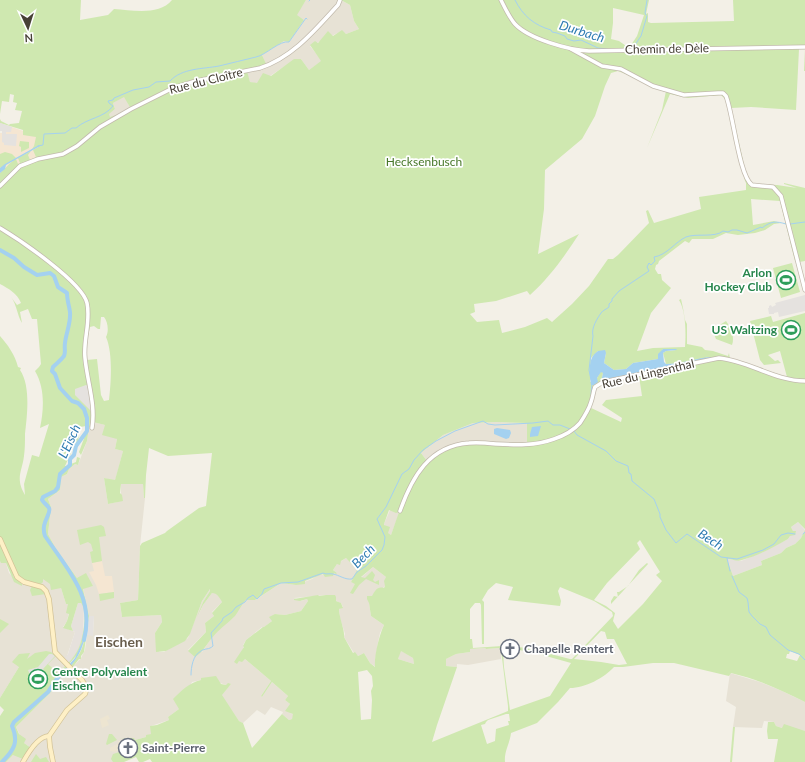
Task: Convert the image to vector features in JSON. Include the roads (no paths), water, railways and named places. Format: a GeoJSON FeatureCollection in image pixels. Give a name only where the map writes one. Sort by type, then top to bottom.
{"type":"FeatureCollection","features":[{"type":"Feature","properties":{"kind":"main road"},"geometry":{"type":"LineString","coordinates":[[1,541],[17,578],[24,582],[39,586],[46,591],[49,599],[54,649],[58,656],[86,686],[87,691],[67,710],[49,736],[53,762]]}},
{"type":"Feature","properties":{"kind":"main road"},"geometry":{"type":"LineString","coordinates":[[23,762],[44,736],[49,736]]}},
{"type":"Feature","properties":{"kind":"street","name":"Rue du Cloître"},"geometry":{"type":"LineString","coordinates":[[0,186],[20,166],[38,158],[63,154],[83,142],[100,127],[173,88],[196,81],[260,68],[270,64],[293,50],[307,38],[338,5],[340,0]]}},
{"type":"Feature","properties":{"kind":"street","name":"Chemin de Dèle"},"geometry":{"type":"LineString","coordinates":[[501,0],[512,20],[521,30],[543,40],[571,49],[589,51],[805,47]]}},
{"type":"Feature","properties":{"kind":"street"},"geometry":{"type":"LineString","coordinates":[[571,49],[602,66],[621,69],[653,86],[684,95],[723,93],[726,96],[746,178],[752,185],[774,187],[781,196],[805,290]]}},
{"type":"Feature","properties":{"kind":"street"},"geometry":{"type":"LineString","coordinates":[[0,228],[57,268],[83,293],[87,304],[88,318],[84,351],[92,399],[92,428]]}},
{"type":"Feature","properties":{"kind":"street","name":"Rue du Lingenthal"},"geometry":{"type":"LineString","coordinates":[[400,511],[415,478],[434,455],[442,450],[460,444],[474,442],[527,445],[549,441],[563,436],[581,422],[589,407],[595,387],[603,382],[719,358],[730,360],[786,380],[805,381]]}},
{"type":"Feature","properties":{"kind":"water"},"geometry":{"type":"Polygon","coordinates":[[[39,145],[40,146],[6,165],[5,169],[0,173],[0,168],[5,164],[39,145]]]}},
{"type":"Feature","properties":{"kind":"water"},"geometry":{"type":"Polygon","coordinates":[[[663,349],[677,350],[666,351],[663,353],[664,362],[666,364],[711,357],[711,359],[604,381],[602,378],[603,373],[601,372],[597,378],[598,382],[591,385],[591,362],[594,354],[598,351],[605,350],[606,353],[604,363],[614,370],[626,369],[633,363],[658,359],[658,354],[663,349]]]}},
{"type":"Feature","properties":{"kind":"water"},"geometry":{"type":"Polygon","coordinates":[[[541,426],[538,436],[530,437],[532,427],[541,426]]]}},
{"type":"Feature","properties":{"kind":"water"},"geometry":{"type":"Polygon","coordinates":[[[494,429],[510,430],[511,433],[509,438],[506,439],[494,434],[494,429]]]}},
{"type":"Feature","properties":{"kind":"water"},"geometry":{"type":"Polygon","coordinates":[[[85,636],[84,643],[75,661],[61,676],[55,680],[75,658],[85,636]]]}},
{"type":"Feature","properties":{"kind":"waterway","name":"Durbach"},"geometry":{"type":"LineString","coordinates":[[515,0],[525,15],[534,23],[551,30],[552,32],[565,36],[567,39],[574,41],[581,40],[598,48],[607,49]]}},
{"type":"Feature","properties":{"kind":"waterway","name":"Durbach"},"geometry":{"type":"LineString","coordinates":[[646,15],[647,0]]}},
{"type":"Feature","properties":{"kind":"waterway","name":"Durbach"},"geometry":{"type":"LineString","coordinates":[[633,48],[641,36],[647,16]]}},
{"type":"Feature","properties":{"kind":"waterway"},"geometry":{"type":"LineString","coordinates":[[38,146],[43,145],[44,134],[65,133],[72,128],[76,128],[109,110],[113,106],[108,101],[133,90],[149,87],[156,82],[170,81],[187,71],[219,66],[260,56],[281,43],[289,42],[306,18],[307,19]]}},
{"type":"Feature","properties":{"kind":"waterway","name":"Durbach"},"geometry":{"type":"LineString","coordinates":[[616,49],[632,48]]}},
{"type":"Feature","properties":{"kind":"waterway"},"geometry":{"type":"LineString","coordinates":[[591,380],[589,370],[593,330],[596,321],[602,312],[609,307],[612,299],[619,291],[649,271],[647,267],[649,263],[651,265],[655,261],[654,257],[663,254],[686,237],[715,234],[732,230],[747,233],[771,223],[776,222],[786,224]]}},
{"type":"Feature","properties":{"kind":"waterway"},"geometry":{"type":"LineString","coordinates":[[790,224],[805,222]]}},
{"type":"Feature","properties":{"kind":"waterway","name":"L'Eisch"},"geometry":{"type":"LineString","coordinates":[[0,250],[14,258],[24,267],[37,275],[50,273],[54,276],[58,287],[67,293],[70,316],[65,343],[65,354],[53,367],[52,371],[55,374],[60,388],[72,401],[78,403],[84,409],[87,418],[87,431],[76,446],[74,455],[70,459],[70,465],[60,474],[58,487],[55,491],[43,497],[42,500],[49,508],[49,513],[44,527],[45,536],[70,573],[83,597],[86,610],[84,640]]}},
{"type":"Feature","properties":{"kind":"waterway"},"geometry":{"type":"LineString","coordinates":[[591,394],[592,384]]}},
{"type":"Feature","properties":{"kind":"waterway","name":"Bech"},"geometry":{"type":"LineString","coordinates":[[191,675],[192,665],[196,655],[202,650],[213,646],[211,633],[223,618],[232,612],[236,607],[245,602],[248,598],[253,595],[257,599],[262,594],[264,589],[281,583],[298,582],[323,573],[352,579],[357,572],[366,566],[382,550],[384,545],[385,537],[377,519],[386,507],[402,474],[409,469],[414,460],[423,450],[436,441],[455,431],[483,421],[488,424],[495,425],[548,421],[553,425],[560,425],[570,429]]}},
{"type":"Feature","properties":{"kind":"waterway","name":"Bech"},"geometry":{"type":"LineString","coordinates":[[574,431],[577,435],[606,451],[616,461],[628,466],[632,481],[654,499],[666,530],[676,543],[687,534],[721,557],[737,559],[763,550],[774,544],[781,535],[788,533],[795,534]]}},
{"type":"Feature","properties":{"kind":"waterway"},"geometry":{"type":"LineString","coordinates":[[727,558],[730,571]]}},
{"type":"Feature","properties":{"kind":"waterway"},"geometry":{"type":"LineString","coordinates":[[732,576],[739,592],[747,598],[749,612],[752,616],[760,624],[766,627],[770,635],[788,650],[799,654],[805,660]]}},
{"type":"Feature","properties":{"kind":"waterway","name":"L'Eisch"},"geometry":{"type":"LineString","coordinates":[[2,762],[10,754],[14,746],[15,737],[12,726],[14,722],[48,692],[59,676]]}},
{"type":"Feature","properties":{"kind":"place","name":"Arlon Hockey Club"},"geometry":{"type":"Point","coordinates":[786,280]}},
{"type":"Feature","properties":{"kind":"place","name":"US Waltzing"},"geometry":{"type":"Point","coordinates":[791,330]}},
{"type":"Feature","properties":{"kind":"place","name":"Chapelle Rentert"},"geometry":{"type":"Point","coordinates":[510,649]}},
{"type":"Feature","properties":{"kind":"place","name":"Centre Polyvalent Eischen"},"geometry":{"type":"Point","coordinates":[38,679]}},
{"type":"Feature","properties":{"kind":"place","name":"Saint-Pierre"},"geometry":{"type":"Point","coordinates":[128,748]}},
{"type":"Feature","properties":{"kind":"district","name":"Eischen"},"geometry":{"type":"Point","coordinates":[119,642]}},
{"type":"Feature","properties":{"kind":"park label","name":"Hecksenbusch"},"geometry":{"type":"Point","coordinates":[424,162]}}]}
